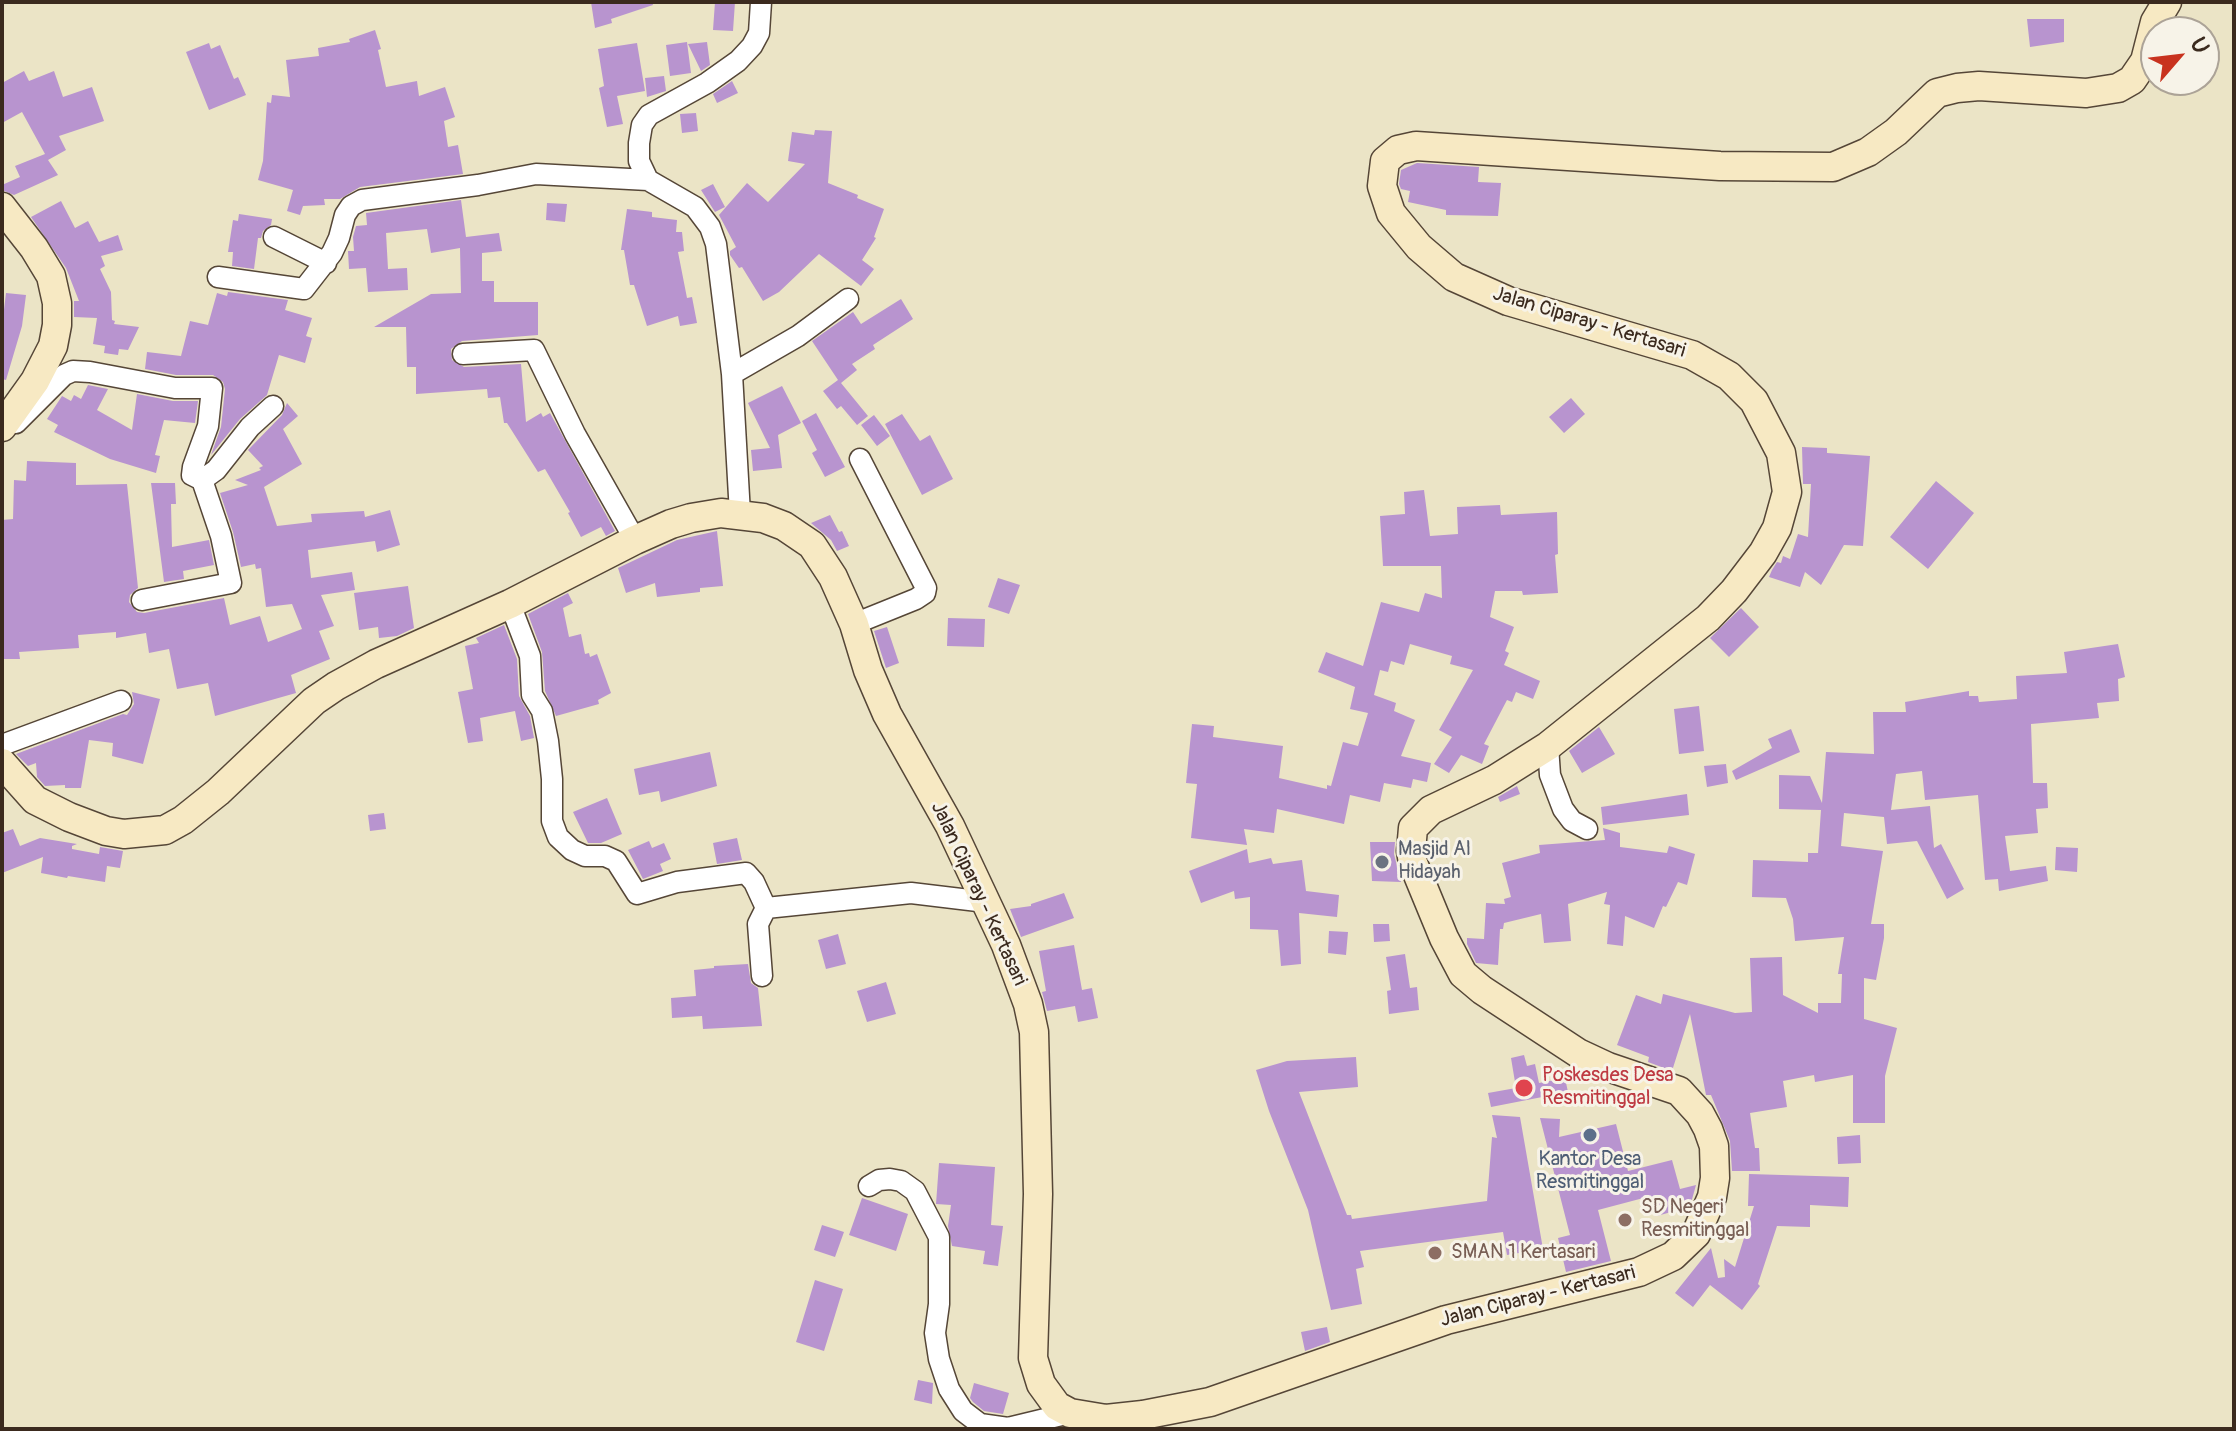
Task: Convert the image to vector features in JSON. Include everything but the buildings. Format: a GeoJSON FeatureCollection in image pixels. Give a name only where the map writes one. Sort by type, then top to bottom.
{"type":"FeatureCollection","features":[{"type":"Feature","properties":{"kind":"main road","name":"Jalan Ciparay - Kertasari"},"geometry":{"type":"LineString","coordinates":[[2,763],[35,800],[69,817],[106,831],[124,834],[165,830],[218,792],[314,701],[376,664],[510,604],[635,540],[691,518],[721,513],[763,518],[784,526],[812,545],[833,577],[887,714],[950,826],[1020,981],[1034,1032],[1038,1194],[1034,1264],[1035,1370],[1057,1406],[1070,1413],[1119,1418],[1210,1402],[1424,1326],[1639,1272],[1673,1256],[1696,1234],[1712,1197],[1714,1146],[1700,1114],[1679,1091],[1608,1067],[1578,1053],[1482,990],[1463,974],[1444,938],[1413,863],[1413,828],[1431,810],[1494,780],[1548,746],[1708,618],[1734,591],[1763,553],[1777,528],[1787,492],[1781,453],[1754,401],[1729,376],[1692,355],[1508,301],[1454,277],[1419,247],[1391,213],[1382,186],[1385,161],[1398,150],[1416,146],[1720,166],[1833,167],[1868,152],[1896,132],[1937,93],[1979,86],[2086,93],[2118,88],[2132,80],[2145,61],[2155,22],[2167,2]]}},
{"type":"Feature","properties":{"kind":"main road"},"geometry":{"type":"LineString","coordinates":[[2,207],[51,276],[57,303],[57,325],[53,346],[35,381],[2,428]]}},
{"type":"Feature","properties":{"kind":"street"},"geometry":{"type":"LineString","coordinates":[[648,180],[639,161],[642,125],[649,115],[707,83],[738,61],[759,33],[761,2]]}},
{"type":"Feature","properties":{"kind":"street"},"geometry":{"type":"LineString","coordinates":[[218,277],[304,289],[326,263],[339,238],[345,215],[351,206],[362,200],[536,174],[648,180],[695,207],[710,227],[716,244],[732,374],[740,514]]}},
{"type":"Feature","properties":{"kind":"street"},"geometry":{"type":"LineString","coordinates":[[274,237],[326,263]]}},
{"type":"Feature","properties":{"kind":"street"},"geometry":{"type":"LineString","coordinates":[[732,374],[798,336],[848,299]]}},
{"type":"Feature","properties":{"kind":"street"},"geometry":{"type":"LineString","coordinates":[[463,354],[534,350],[575,434],[635,540]]}},
{"type":"Feature","properties":{"kind":"street"},"geometry":{"type":"LineString","coordinates":[[2,428],[13,426],[64,375],[73,371],[175,388],[212,388],[208,426],[192,475],[202,480],[221,536],[231,583],[142,600]]}},
{"type":"Feature","properties":{"kind":"street"},"geometry":{"type":"LineString","coordinates":[[202,480],[216,470],[250,427],[273,406]]}},
{"type":"Feature","properties":{"kind":"street"},"geometry":{"type":"LineString","coordinates":[[854,624],[916,599],[925,593],[926,588],[860,459]]}},
{"type":"Feature","properties":{"kind":"street"},"geometry":{"type":"LineString","coordinates":[[510,604],[530,656],[532,695],[542,711],[552,779],[552,821],[558,837],[572,850],[585,856],[605,856],[616,861],[637,894],[677,882],[746,873],[754,882],[766,908]]}},
{"type":"Feature","properties":{"kind":"street"},"geometry":{"type":"LineString","coordinates":[[2,745],[121,701]]}},
{"type":"Feature","properties":{"kind":"street"},"geometry":{"type":"LineString","coordinates":[[1548,746],[1550,775],[1563,809],[1572,821],[1587,829]]}},
{"type":"Feature","properties":{"kind":"street"},"geometry":{"type":"LineString","coordinates":[[766,908],[911,893],[986,902]]}},
{"type":"Feature","properties":{"kind":"street"},"geometry":{"type":"LineString","coordinates":[[762,976],[758,924],[766,908]]}},
{"type":"Feature","properties":{"kind":"street"},"geometry":{"type":"LineString","coordinates":[[869,1186],[879,1180],[890,1179],[901,1181],[915,1191],[939,1237],[939,1304],[935,1333],[939,1359],[949,1389],[963,1411],[980,1424],[1008,1428],[1070,1413]]}},
{"type":"Feature","properties":{"kind":"place","name":"Masjid Al Hidayah"},"geometry":{"type":"Point","coordinates":[1382,862]}},
{"type":"Feature","properties":{"kind":"place","name":"Poskesdes Desa Resmitinggal"},"geometry":{"type":"Point","coordinates":[1524,1088]}},
{"type":"Feature","properties":{"kind":"place","name":"Kantor Desa Resmitinggal"},"geometry":{"type":"Point","coordinates":[1590,1135]}},
{"type":"Feature","properties":{"kind":"place","name":"SD Negeri Resmitinggal"},"geometry":{"type":"Point","coordinates":[1625,1220]}},
{"type":"Feature","properties":{"kind":"place","name":"SMAN 1 Kertasari"},"geometry":{"type":"Point","coordinates":[1435,1253]}}]}
